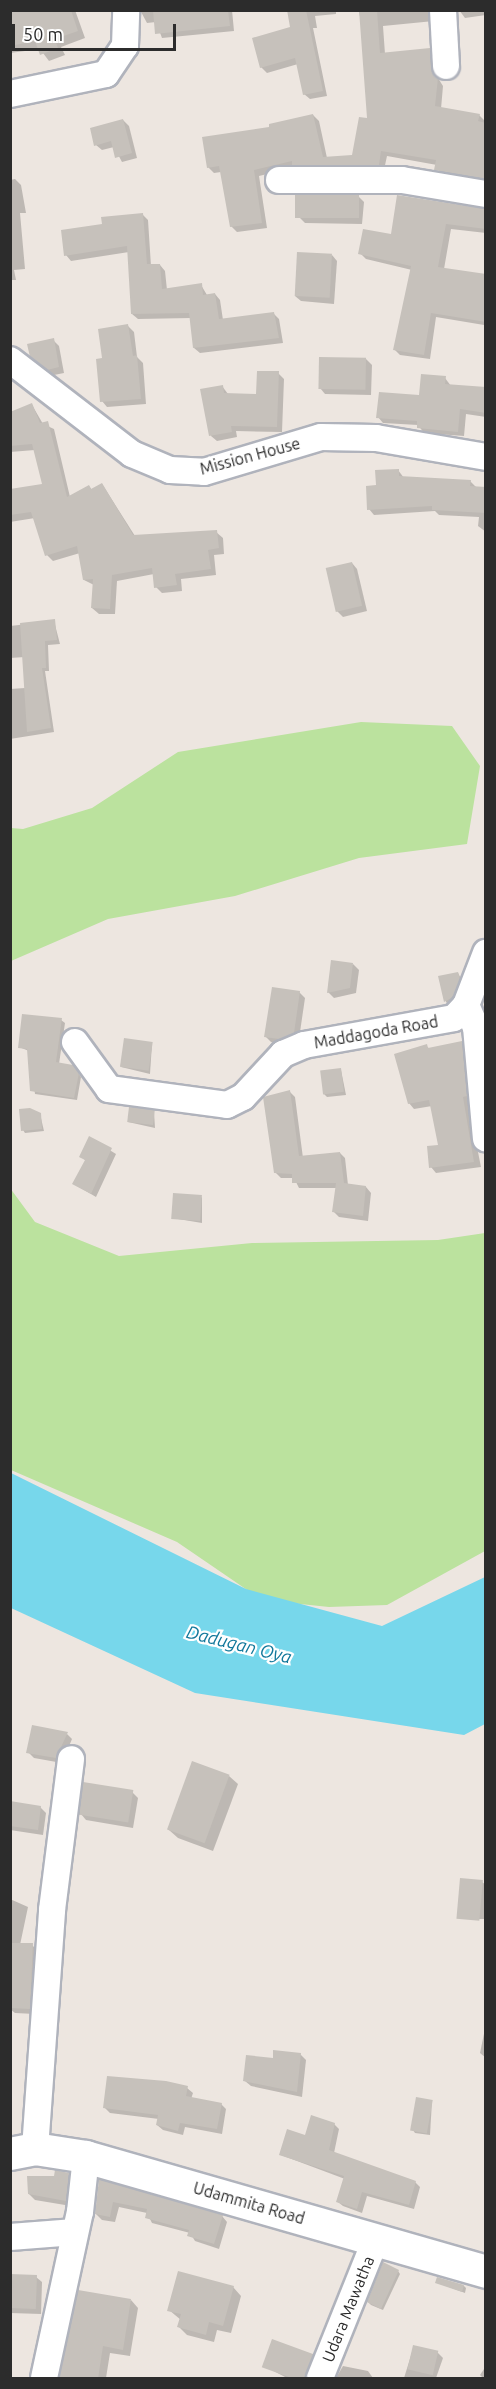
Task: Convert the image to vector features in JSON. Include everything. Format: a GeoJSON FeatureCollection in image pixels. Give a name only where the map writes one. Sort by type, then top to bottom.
{"type":"FeatureCollection","features":[{"type":"Feature","properties":{"kind":"street"},"geometry":{"type":"LineString","coordinates":[[10,94],[106,74],[125,46],[126,10]]}},
{"type":"Feature","properties":{"kind":"street"},"geometry":{"type":"LineString","coordinates":[[443,10],[446,66]]}},
{"type":"Feature","properties":{"kind":"street"},"geometry":{"type":"LineString","coordinates":[[279,180],[402,180],[486,194]]}},
{"type":"Feature","properties":{"kind":"street","name":"Mission House"},"geometry":{"type":"LineString","coordinates":[[10,360],[132,454],[170,470],[204,472],[321,437],[376,438],[486,457]]}},
{"type":"Feature","properties":{"kind":"street"},"geometry":{"type":"LineString","coordinates":[[486,953],[466,1005],[476,1027],[486,1139]]}},
{"type":"Feature","properties":{"kind":"street","name":"Maddagoda Road"},"geometry":{"type":"LineString","coordinates":[[75,1042],[109,1089],[227,1105],[243,1097],[283,1054],[304,1045],[454,1018],[466,1005]]}},
{"type":"Feature","properties":{"kind":"street"},"geometry":{"type":"LineString","coordinates":[[23,2152],[71,1758]]}},
{"type":"Feature","properties":{"kind":"street","name":"Udammita Road"},"geometry":{"type":"LineString","coordinates":[[23,2152],[86,2157],[486,2272]]}},
{"type":"Feature","properties":{"kind":"street"},"geometry":{"type":"LineString","coordinates":[[44,2379],[75,2232],[86,2157]]}},
{"type":"Feature","properties":{"kind":"street"},"geometry":{"type":"LineString","coordinates":[[10,2237],[75,2232]]}},
{"type":"Feature","properties":{"kind":"street","name":"Udara Mawatha"},"geometry":{"type":"LineString","coordinates":[[320,2379],[376,2240]]}},
{"type":"Feature","properties":{"kind":"green space"},"geometry":{"type":"Polygon","coordinates":[[[361,722],[452,726],[480,766],[467,844],[359,858],[235,896],[108,919],[11,961],[11,828],[23,829],[92,808],[178,752],[361,722]]]}},
{"type":"Feature","properties":{"kind":"green space"},"geometry":{"type":"Polygon","coordinates":[[[10,1188],[35,1222],[119,1256],[252,1243],[438,1240],[485,1233],[485,1551],[387,1605],[329,1607],[262,1600],[177,1542],[11,1470],[10,1188]]]}},
{"type":"Feature","properties":{"kind":"water","name":"Dadugan Oya"},"geometry":{"type":"Polygon","coordinates":[[[11,1473],[246,1589],[382,1626],[485,1577],[485,1724],[464,1735],[195,1693],[11,1608],[11,1473]]]}},
{"type":"Feature","properties":{"kind":"building"},"geometry":{"type":"Polygon","coordinates":[[[71,10],[78,31],[55,39],[58,48],[40,55],[35,41],[10,46],[10,12],[71,10]]]}},
{"type":"Feature","properties":{"kind":"building"},"geometry":{"type":"Polygon","coordinates":[[[153,10],[228,10],[230,26],[155,34],[153,10]]]}},
{"type":"Feature","properties":{"kind":"building"},"geometry":{"type":"Polygon","coordinates":[[[287,10],[306,10],[323,91],[303,95],[295,58],[260,68],[252,38],[290,27],[287,10]]]}},
{"type":"Feature","properties":{"kind":"building"},"geometry":{"type":"Polygon","coordinates":[[[359,10],[377,10],[380,53],[430,48],[431,67],[438,78],[435,106],[480,114],[478,121],[486,123],[486,179],[434,170],[436,160],[381,151],[379,165],[292,165],[292,161],[254,170],[262,223],[230,227],[219,166],[207,168],[202,137],[269,127],[269,124],[313,114],[323,157],[352,155],[359,117],[367,118],[359,10]]]}},
{"type":"Feature","properties":{"kind":"building"},"geometry":{"type":"Polygon","coordinates":[[[123,119],[132,153],[115,158],[111,141],[94,146],[90,128],[123,119]]]}},
{"type":"Feature","properties":{"kind":"building"},"geometry":{"type":"Polygon","coordinates":[[[295,195],[359,195],[359,218],[295,218],[295,195]]]}},
{"type":"Feature","properties":{"kind":"building"},"geometry":{"type":"Polygon","coordinates":[[[397,195],[486,209],[486,229],[446,224],[438,267],[486,274],[486,322],[431,313],[424,355],[393,350],[411,266],[358,254],[363,229],[391,234],[397,195]]]}},
{"type":"Feature","properties":{"kind":"building"},"geometry":{"type":"Polygon","coordinates":[[[143,213],[147,264],[160,264],[162,289],[202,283],[203,295],[215,293],[219,319],[274,312],[279,338],[193,348],[189,313],[131,314],[127,246],[64,256],[61,230],[102,224],[101,217],[143,213]]]}},
{"type":"Feature","properties":{"kind":"building"},"geometry":{"type":"Polygon","coordinates":[[[297,252],[332,254],[330,298],[295,296],[297,252]]]}},
{"type":"Feature","properties":{"kind":"building"},"geometry":{"type":"Polygon","coordinates":[[[128,324],[133,356],[137,355],[141,399],[100,402],[96,359],[102,358],[98,329],[128,324]]]}},
{"type":"Feature","properties":{"kind":"building"},"geometry":{"type":"Polygon","coordinates":[[[54,338],[59,367],[47,370],[30,357],[27,344],[54,338]]]}},
{"type":"Feature","properties":{"kind":"building"},"geometry":{"type":"Polygon","coordinates":[[[319,357],[366,358],[365,390],[318,389],[319,357]]]}},
{"type":"Feature","properties":{"kind":"building"},"geometry":{"type":"Polygon","coordinates":[[[257,371],[279,371],[277,427],[231,426],[232,432],[209,436],[200,389],[223,385],[224,393],[256,394],[257,371]]]}},
{"type":"Feature","properties":{"kind":"building"},"geometry":{"type":"Polygon","coordinates":[[[421,374],[446,376],[445,384],[486,387],[486,413],[460,409],[458,432],[417,428],[417,421],[376,418],[379,392],[419,395],[421,374]]]}},
{"type":"Feature","properties":{"kind":"building"},"geometry":{"type":"Polygon","coordinates":[[[32,403],[40,423],[48,421],[67,497],[89,485],[91,489],[102,483],[133,535],[217,530],[219,548],[208,550],[211,569],[175,574],[177,585],[154,588],[152,568],[112,575],[110,609],[91,608],[93,579],[83,580],[77,546],[45,556],[31,512],[10,515],[10,489],[42,484],[32,444],[10,446],[10,412],[32,403]]]}},
{"type":"Feature","properties":{"kind":"building"},"geometry":{"type":"Polygon","coordinates":[[[399,469],[399,476],[471,480],[470,486],[486,487],[486,513],[432,510],[432,506],[367,510],[366,486],[376,485],[375,470],[399,469]]]}},
{"type":"Feature","properties":{"kind":"building"},"geometry":{"type":"Polygon","coordinates":[[[352,562],[362,606],[336,612],[326,568],[352,562]]]}},
{"type":"Feature","properties":{"kind":"building"},"geometry":{"type":"Polygon","coordinates":[[[55,619],[57,640],[45,641],[46,668],[42,668],[51,728],[27,732],[20,623],[55,619]]]}},
{"type":"Feature","properties":{"kind":"building"},"geometry":{"type":"Polygon","coordinates":[[[331,960],[353,963],[350,988],[327,993],[331,960]]]}},
{"type":"Feature","properties":{"kind":"building"},"geometry":{"type":"Polygon","coordinates":[[[458,972],[460,979],[453,997],[444,1002],[438,976],[458,972]]]}},
{"type":"Feature","properties":{"kind":"building"},"geometry":{"type":"Polygon","coordinates":[[[272,987],[300,991],[294,1033],[279,1039],[264,1037],[272,987]]]}},
{"type":"Feature","properties":{"kind":"building"},"geometry":{"type":"Polygon","coordinates":[[[22,1014],[62,1018],[56,1062],[73,1065],[79,1073],[74,1098],[30,1091],[27,1049],[18,1048],[22,1014]]]}},
{"type":"Feature","properties":{"kind":"building"},"geometry":{"type":"Polygon","coordinates":[[[124,1038],[153,1042],[149,1071],[120,1067],[124,1038]]]}},
{"type":"Feature","properties":{"kind":"building"},"geometry":{"type":"Polygon","coordinates":[[[462,1041],[467,1096],[463,1097],[474,1162],[429,1168],[427,1146],[438,1145],[429,1100],[408,1104],[394,1054],[427,1044],[428,1048],[462,1041]]]}},
{"type":"Feature","properties":{"kind":"building"},"geometry":{"type":"Polygon","coordinates":[[[341,1068],[344,1092],[323,1094],[320,1071],[341,1068]]]}},
{"type":"Feature","properties":{"kind":"building"},"geometry":{"type":"Polygon","coordinates":[[[290,1090],[299,1156],[340,1152],[344,1183],[366,1186],[363,1216],[332,1212],[336,1183],[292,1183],[292,1174],[274,1173],[263,1097],[290,1090]]]}},
{"type":"Feature","properties":{"kind":"building"},"geometry":{"type":"Polygon","coordinates":[[[129,1107],[155,1110],[153,1125],[127,1122],[129,1107]]]}},
{"type":"Feature","properties":{"kind":"building"},"geometry":{"type":"Polygon","coordinates":[[[30,1108],[41,1113],[42,1129],[21,1131],[19,1109],[30,1108]]]}},
{"type":"Feature","properties":{"kind":"building"},"geometry":{"type":"Polygon","coordinates":[[[89,1136],[112,1148],[91,1194],[72,1184],[85,1160],[79,1157],[89,1136]]]}},
{"type":"Feature","properties":{"kind":"building"},"geometry":{"type":"Polygon","coordinates":[[[173,1193],[202,1195],[200,1221],[171,1219],[173,1193]]]}},
{"type":"Feature","properties":{"kind":"building"},"geometry":{"type":"Polygon","coordinates":[[[32,1725],[68,1732],[56,1758],[26,1753],[32,1725]]]}},
{"type":"Feature","properties":{"kind":"building"},"geometry":{"type":"Polygon","coordinates":[[[192,1761],[230,1775],[205,1843],[167,1830],[192,1761]]]}},
{"type":"Feature","properties":{"kind":"building"},"geometry":{"type":"Polygon","coordinates":[[[83,1782],[133,1790],[128,1823],[78,1815],[83,1782]]]}},
{"type":"Feature","properties":{"kind":"building"},"geometry":{"type":"Polygon","coordinates":[[[10,1801],[41,1806],[38,1830],[10,1826],[10,1801]]]}},
{"type":"Feature","properties":{"kind":"building"},"geometry":{"type":"Polygon","coordinates":[[[460,1878],[483,1880],[479,1921],[456,1919],[460,1878]]]}},
{"type":"Feature","properties":{"kind":"building"},"geometry":{"type":"Polygon","coordinates":[[[10,1943],[33,1943],[30,2009],[10,2008],[10,1943]]]}},
{"type":"Feature","properties":{"kind":"building"},"geometry":{"type":"Polygon","coordinates":[[[273,2050],[301,2053],[297,2092],[243,2081],[246,2055],[273,2058],[273,2050]]]}},
{"type":"Feature","properties":{"kind":"building"},"geometry":{"type":"Polygon","coordinates":[[[107,2076],[166,2081],[188,2086],[186,2096],[222,2103],[217,2129],[180,2123],[178,2131],[156,2125],[158,2115],[103,2108],[107,2076]]]}},
{"type":"Feature","properties":{"kind":"building"},"geometry":{"type":"Polygon","coordinates":[[[416,2097],[433,2100],[427,2133],[410,2130],[416,2097]]]}},
{"type":"Feature","properties":{"kind":"building"},"geometry":{"type":"Polygon","coordinates":[[[311,2115],[335,2123],[329,2150],[416,2181],[409,2205],[362,2192],[357,2209],[336,2202],[344,2176],[279,2155],[287,2129],[305,2135],[311,2115]]]}},
{"type":"Feature","properties":{"kind":"building"},"geometry":{"type":"Polygon","coordinates":[[[55,2170],[69,2173],[66,2201],[28,2194],[27,2176],[54,2176],[55,2170]]]}},
{"type":"Feature","properties":{"kind":"building"},"geometry":{"type":"Polygon","coordinates":[[[99,2179],[223,2215],[214,2244],[187,2236],[189,2230],[145,2218],[147,2209],[113,2202],[110,2217],[95,2214],[99,2179]]]}},
{"type":"Feature","properties":{"kind":"building"},"geometry":{"type":"Polygon","coordinates":[[[383,2262],[399,2270],[381,2309],[367,2302],[383,2262]]]}},
{"type":"Feature","properties":{"kind":"building"},"geometry":{"type":"Polygon","coordinates":[[[178,2271],[234,2286],[223,2326],[209,2322],[206,2335],[177,2327],[181,2314],[167,2311],[178,2271]]]}},
{"type":"Feature","properties":{"kind":"building"},"geometry":{"type":"Polygon","coordinates":[[[10,2274],[37,2275],[36,2309],[10,2308],[10,2274]]]}},
{"type":"Feature","properties":{"kind":"building"},"geometry":{"type":"Polygon","coordinates":[[[437,2277],[464,2285],[462,2292],[435,2283],[437,2277]]]}},
{"type":"Feature","properties":{"kind":"building"},"geometry":{"type":"Polygon","coordinates":[[[78,2290],[131,2299],[123,2350],[103,2346],[98,2379],[59,2379],[78,2290]]]}},
{"type":"Feature","properties":{"kind":"building"},"geometry":{"type":"Polygon","coordinates":[[[272,2339],[314,2354],[306,2378],[291,2378],[262,2367],[272,2339]]]}},
{"type":"Feature","properties":{"kind":"building"},"geometry":{"type":"Polygon","coordinates":[[[413,2345],[438,2351],[433,2375],[407,2369],[413,2345]]]}}]}
